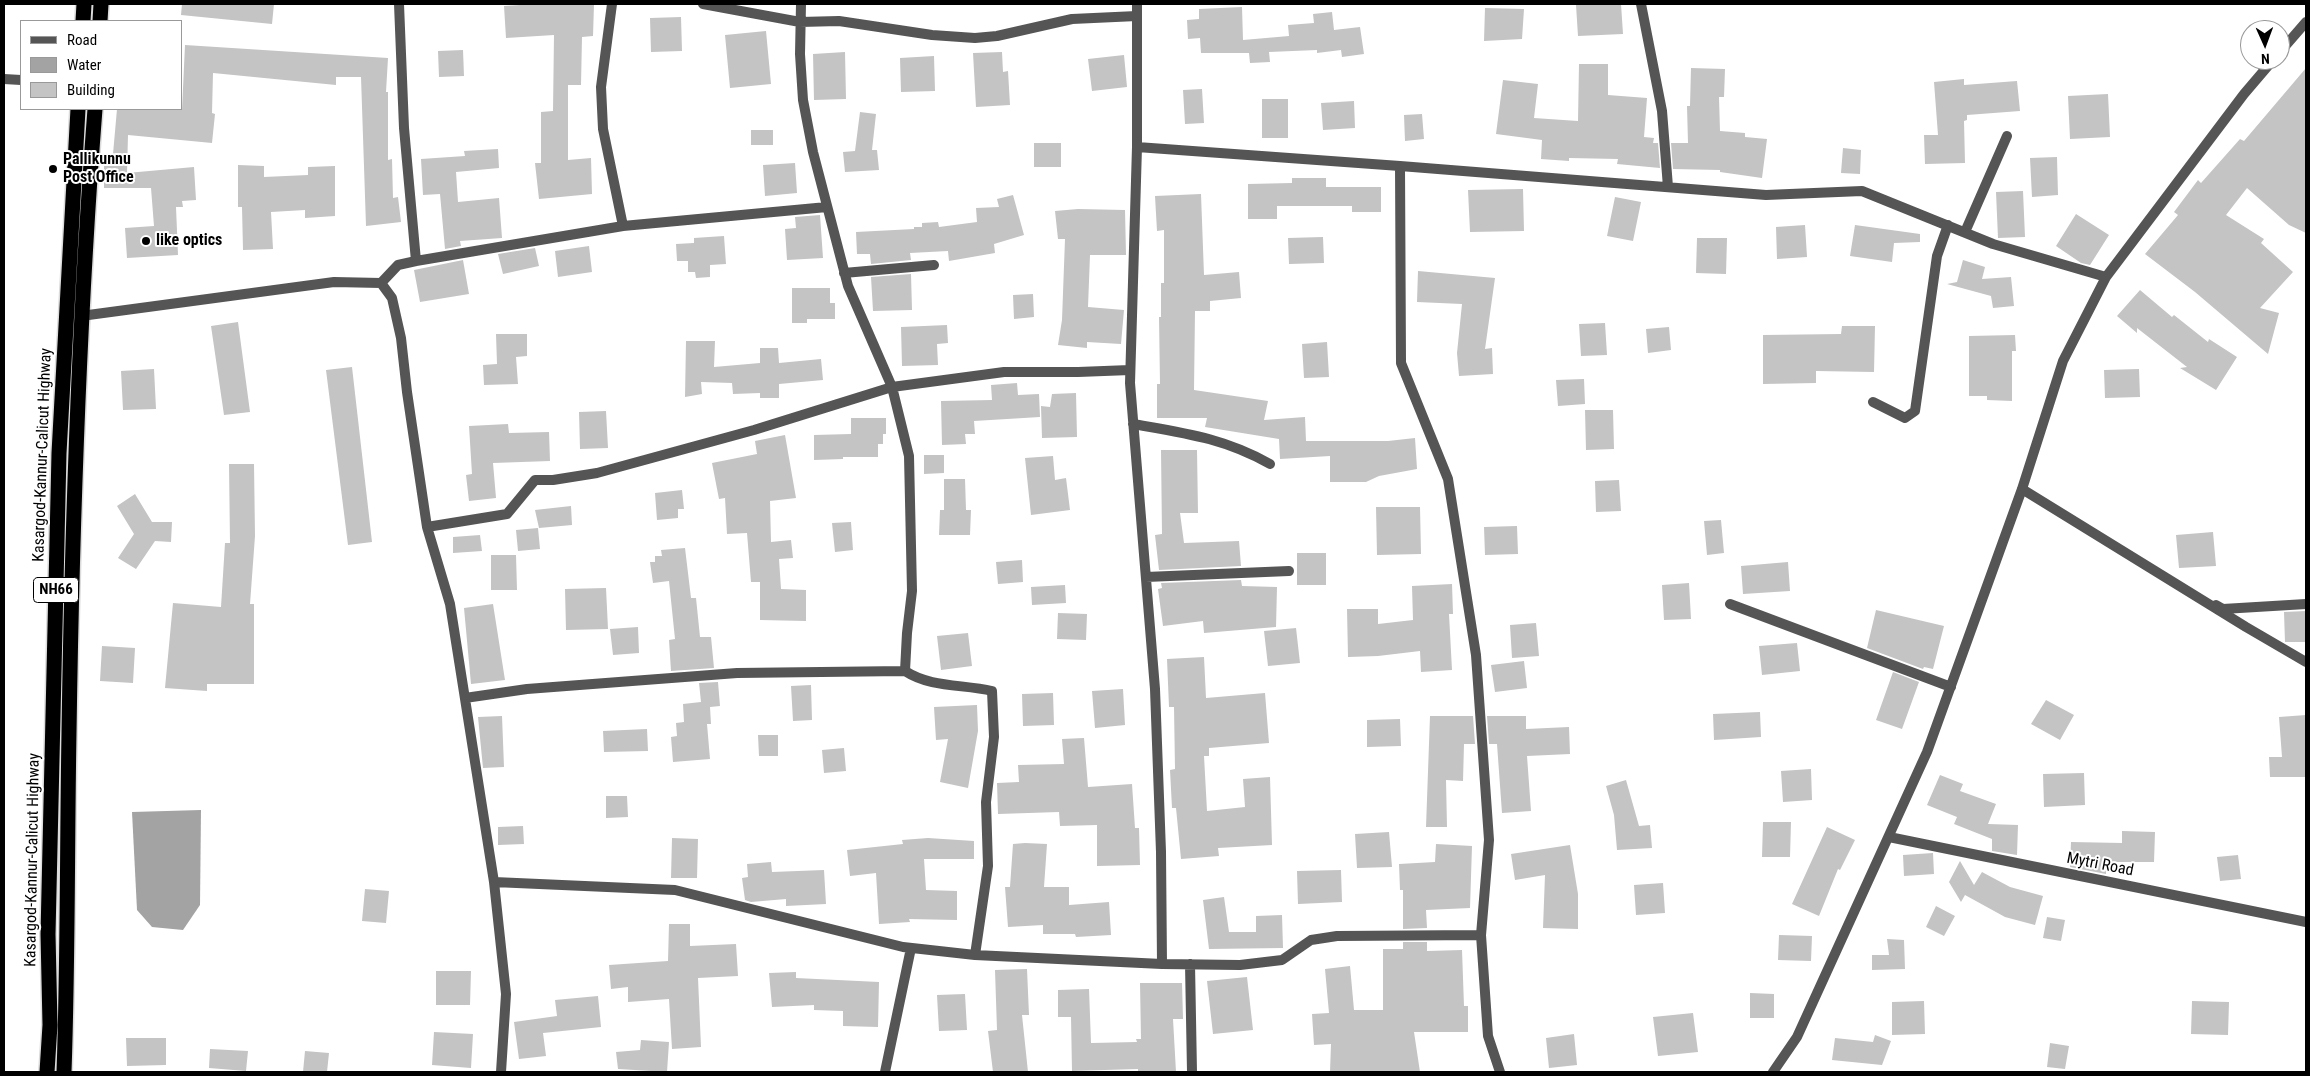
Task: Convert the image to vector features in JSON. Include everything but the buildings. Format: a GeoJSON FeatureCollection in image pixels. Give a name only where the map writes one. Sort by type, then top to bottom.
{"type":"FeatureCollection","features":[{"type":"Feature","properties":{"kind":"highway"},"geometry":{"type":"LineString","coordinates":[[83,20],[84,4]]}},
{"type":"Feature","properties":{"kind":"highway"},"geometry":{"type":"LineString","coordinates":[[100,20],[101,4]]}},
{"type":"Feature","properties":{"kind":"highway","name":"Kasargod-Kannur-Calicut Highway"},"geometry":{"type":"LineString","coordinates":[[47,1072],[50,1024],[48,924],[59,453],[78,110]]}},
{"type":"Feature","properties":{"kind":"highway","name":"Kasargod-Kannur-Calicut Highway"},"geometry":{"type":"LineString","coordinates":[[64,1072],[69,731],[81,316],[95,110]]}},
{"type":"Feature","properties":{"kind":"street"},"geometry":{"type":"LineString","coordinates":[[399,4],[404,128],[416,261]]}},
{"type":"Feature","properties":{"kind":"street"},"geometry":{"type":"LineString","coordinates":[[612,4],[604,49],[601,87],[602,112],[603,129],[623,226]]}},
{"type":"Feature","properties":{"kind":"street"},"geometry":{"type":"LineString","coordinates":[[703,4],[800,22],[839,21],[932,35],[975,38],[997,36],[1072,19],[1137,16]]}},
{"type":"Feature","properties":{"kind":"street"},"geometry":{"type":"LineString","coordinates":[[801,4],[803,100],[828,207],[848,286],[892,387],[909,456],[912,591],[906,633],[905,671]]}},
{"type":"Feature","properties":{"kind":"street"},"geometry":{"type":"LineString","coordinates":[[1137,4],[1136,147],[1130,370],[1156,689],[1162,964]]}},
{"type":"Feature","properties":{"kind":"street"},"geometry":{"type":"LineString","coordinates":[[1641,4],[1662,111],[1668,188]]}},
{"type":"Feature","properties":{"kind":"street"},"geometry":{"type":"LineString","coordinates":[[2290,40],[2306,22]]}},
{"type":"Feature","properties":{"kind":"street"},"geometry":{"type":"LineString","coordinates":[[1773,1072],[1797,1037],[1927,752],[2022,490],[2063,362],[2106,277],[2244,94],[2264,70]]}},
{"type":"Feature","properties":{"kind":"street"},"geometry":{"type":"LineString","coordinates":[[4,79],[20,80]]}},
{"type":"Feature","properties":{"kind":"street"},"geometry":{"type":"LineString","coordinates":[[1965,232],[2007,136]]}},
{"type":"Feature","properties":{"kind":"street"},"geometry":{"type":"LineString","coordinates":[[1136,147],[1766,195],[1862,191],[1993,244],[2106,277]]}},
{"type":"Feature","properties":{"kind":"street"},"geometry":{"type":"LineString","coordinates":[[1400,166],[1402,363],[1448,479],[1476,655],[1489,840],[1481,935],[1488,1036],[1500,1072]]}},
{"type":"Feature","properties":{"kind":"street"},"geometry":{"type":"LineString","coordinates":[[381,284],[398,265],[416,261],[623,226],[828,207]]}},
{"type":"Feature","properties":{"kind":"street"},"geometry":{"type":"LineString","coordinates":[[1873,402],[1905,418],[1915,411],[1937,256],[1948,225]]}},
{"type":"Feature","properties":{"kind":"street"},"geometry":{"type":"LineString","coordinates":[[844,273],[934,265]]}},
{"type":"Feature","properties":{"kind":"street"},"geometry":{"type":"LineString","coordinates":[[81,316],[334,282],[381,284],[392,298],[401,338],[427,526],[450,604],[494,882],[506,994],[501,1072]]}},
{"type":"Feature","properties":{"kind":"street"},"geometry":{"type":"LineString","coordinates":[[427,526],[507,514],[535,480],[553,480],[597,473],[754,430],[892,387],[1004,372],[1130,370]]}},
{"type":"Feature","properties":{"kind":"street"},"geometry":{"type":"LineString","coordinates":[[1133,424],[1212,438],[1247,451],[1270,464]]}},
{"type":"Feature","properties":{"kind":"street"},"geometry":{"type":"LineString","coordinates":[[2022,490],[2223,609],[2306,604]]}},
{"type":"Feature","properties":{"kind":"street"},"geometry":{"type":"LineString","coordinates":[[2022,490],[2306,662]]}},
{"type":"Feature","properties":{"kind":"street"},"geometry":{"type":"LineString","coordinates":[[1146,577],[1289,571]]}},
{"type":"Feature","properties":{"kind":"street"},"geometry":{"type":"LineString","coordinates":[[1730,604],[1951,687]]}},
{"type":"Feature","properties":{"kind":"street"},"geometry":{"type":"LineString","coordinates":[[465,698],[527,689],[737,673],[905,671],[917,679],[992,691],[994,737],[986,802],[988,866],[975,955]]}},
{"type":"Feature","properties":{"kind":"street","name":"Mytri Road"},"geometry":{"type":"LineString","coordinates":[[1889,837],[2306,922]]}},
{"type":"Feature","properties":{"kind":"street"},"geometry":{"type":"LineString","coordinates":[[494,882],[675,890],[911,948],[975,955],[1162,964],[1240,965],[1282,960],[1311,940],[1337,936],[1481,935]]}},
{"type":"Feature","properties":{"kind":"street"},"geometry":{"type":"LineString","coordinates":[[885,1072],[911,948]]}},
{"type":"Feature","properties":{"kind":"street"},"geometry":{"type":"LineString","coordinates":[[1190,964],[1192,1072]]}},
{"type":"Feature","properties":{"kind":"water"},"geometry":{"type":"Polygon","coordinates":[[[201,810],[200,905],[183,930],[152,927],[137,910],[132,812],[201,810]]]}},
{"type":"Feature","properties":{"kind":"place","name":"Pallikunnu Post Office"},"geometry":{"type":"Point","coordinates":[53,169]}},
{"type":"Feature","properties":{"kind":"place","name":"like optics"},"geometry":{"type":"Point","coordinates":[146,241]}}]}
